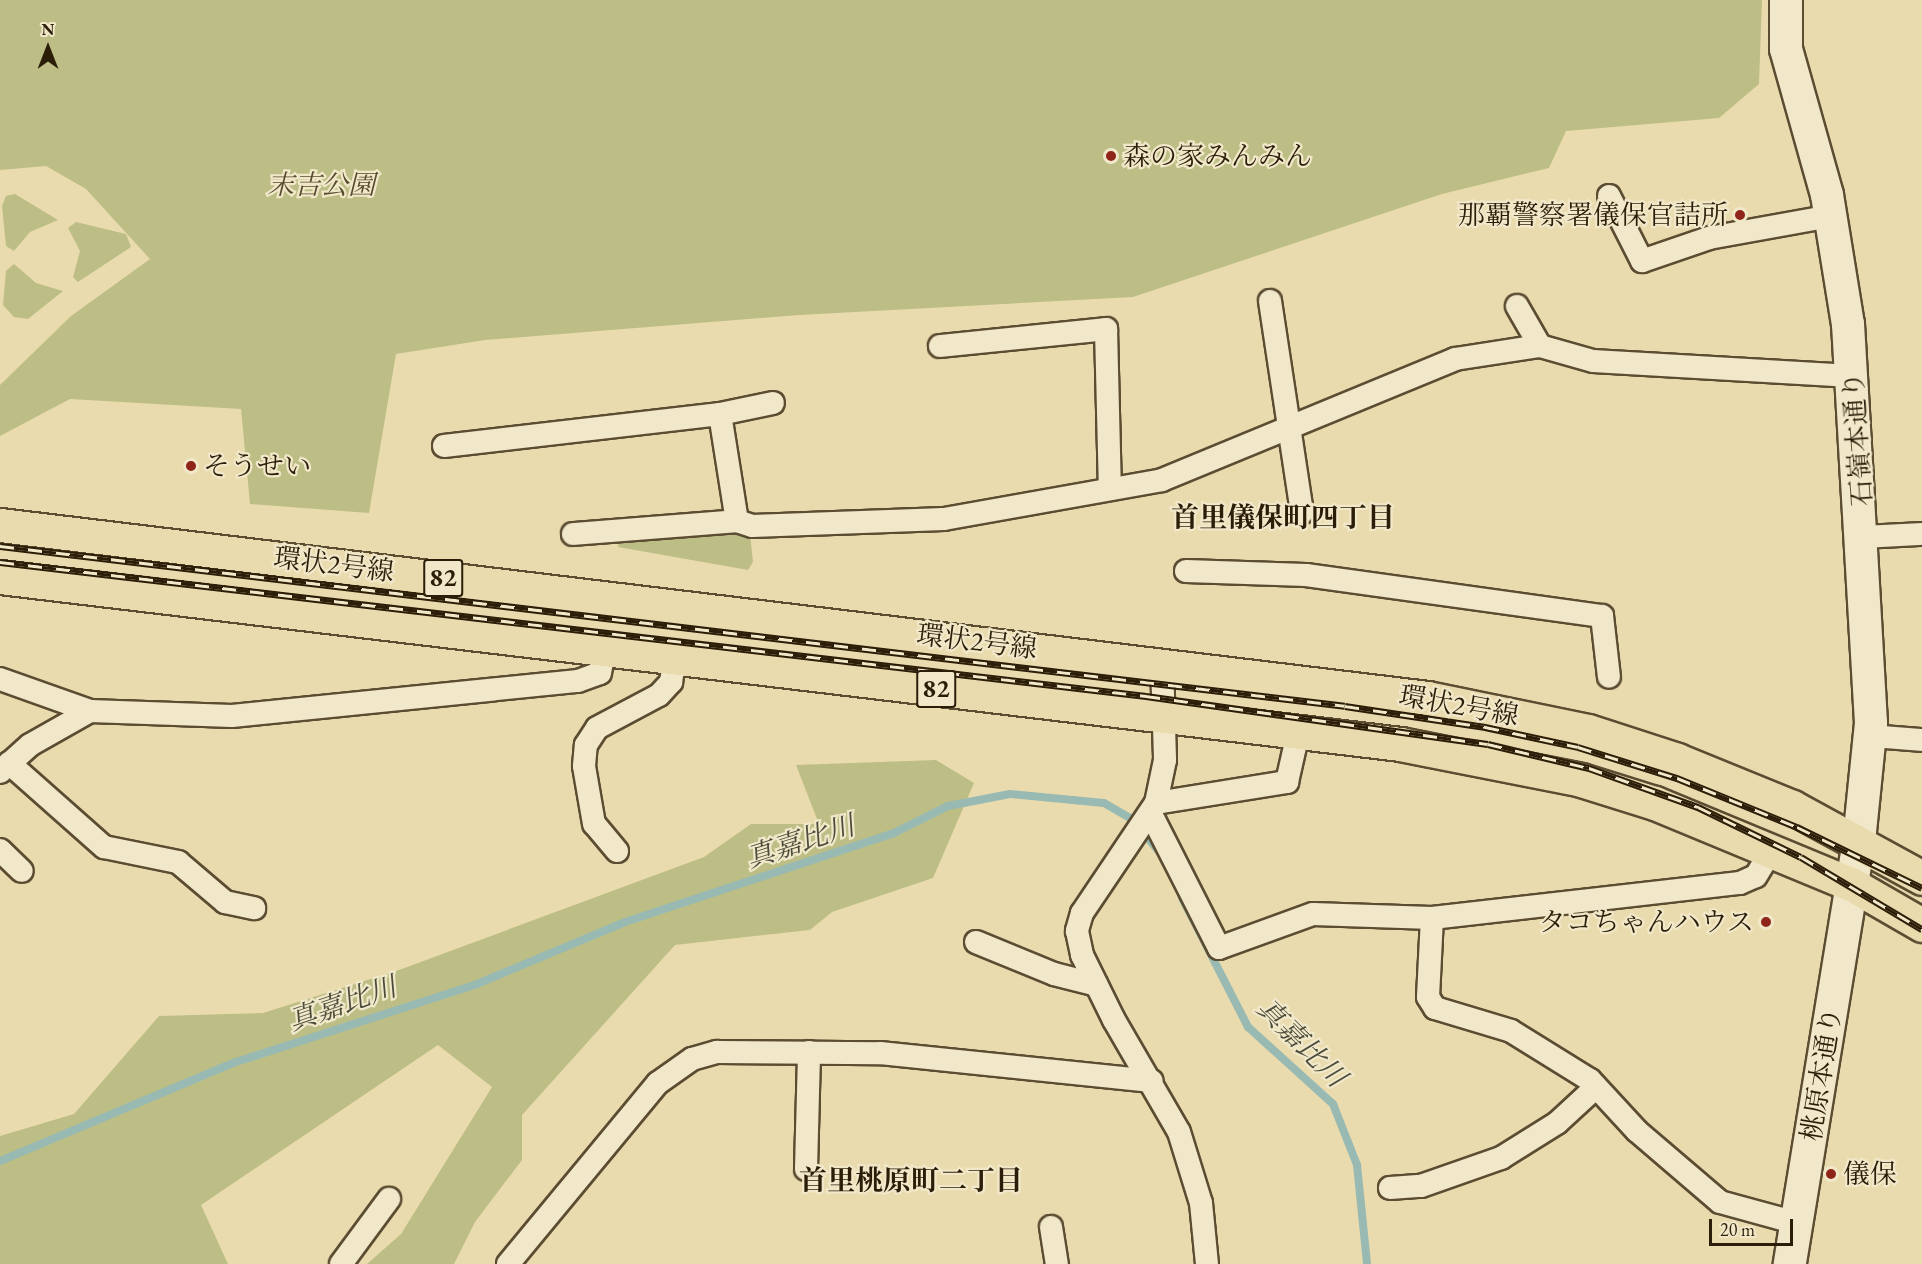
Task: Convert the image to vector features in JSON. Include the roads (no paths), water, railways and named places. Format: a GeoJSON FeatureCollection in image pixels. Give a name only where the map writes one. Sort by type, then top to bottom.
{"type":"FeatureCollection","features":[{"type":"Feature","properties":{"kind":"main road","name":"石嶺本通り"},"geometry":{"type":"LineString","coordinates":[[1786,0],[1786,49],[1831,216],[1852,376],[1864,537],[1871,736],[1859,841],[1851,884]]}},
{"type":"Feature","properties":{"kind":"main road","name":"環状2号線"},"geometry":{"type":"LineString","coordinates":[[0,525],[1162,663],[1428,698],[1588,732],[1727,779],[1859,841],[1922,878]]}},
{"type":"Feature","properties":{"kind":"main road","name":"環状2号線"},"geometry":{"type":"LineString","coordinates":[[0,577],[1400,744],[1581,780],[1772,849],[1851,884],[1922,925]]}},
{"type":"Feature","properties":{"kind":"main road","name":"桃原本通り"},"geometry":{"type":"LineString","coordinates":[[1790,1264],[1851,884]]}},
{"type":"Feature","properties":{"kind":"street"},"geometry":{"type":"LineString","coordinates":[[1609,196],[1642,261],[1709,238],[1831,216]]}},
{"type":"Feature","properties":{"kind":"street"},"geometry":{"type":"LineString","coordinates":[[1270,301],[1302,513]]}},
{"type":"Feature","properties":{"kind":"street"},"geometry":{"type":"LineString","coordinates":[[1517,306],[1540,346]]}},
{"type":"Feature","properties":{"kind":"street"},"geometry":{"type":"LineString","coordinates":[[940,346],[1106,329],[1110,489]]}},
{"type":"Feature","properties":{"kind":"street"},"geometry":{"type":"LineString","coordinates":[[573,534],[737,521],[752,526],[944,519],[1162,480],[1455,359],[1540,346],[1593,361],[1852,376]]}},
{"type":"Feature","properties":{"kind":"street"},"geometry":{"type":"LineString","coordinates":[[444,446],[720,414],[773,403]]}},
{"type":"Feature","properties":{"kind":"street"},"geometry":{"type":"LineString","coordinates":[[720,414],[737,521]]}},
{"type":"Feature","properties":{"kind":"street"},"geometry":{"type":"LineString","coordinates":[[1864,537],[1922,534]]}},
{"type":"Feature","properties":{"kind":"street"},"geometry":{"type":"LineString","coordinates":[[1186,571],[1306,575],[1602,616],[1609,677]]}},
{"type":"Feature","properties":{"kind":"street"},"geometry":{"type":"LineString","coordinates":[[0,679],[90,711],[232,716],[578,681],[600,673],[604,650]]}},
{"type":"Feature","properties":{"kind":"street"},"geometry":{"type":"LineString","coordinates":[[617,851],[594,824],[584,766],[586,745],[597,728],[659,695],[671,682],[675,658]]}},
{"type":"Feature","properties":{"kind":"street"},"geometry":{"type":"LineString","coordinates":[[1162,663],[1165,760],[1153,812],[1082,913],[1077,931],[1097,985],[1152,1081],[1182,1142],[1201,1203],[1207,1264]]}},
{"type":"Feature","properties":{"kind":"street"},"geometry":{"type":"LineString","coordinates":[[90,711],[30,744],[5,768],[104,847],[178,862],[225,902],[254,908]]}},
{"type":"Feature","properties":{"kind":"street"},"geometry":{"type":"LineString","coordinates":[[1153,812],[1287,782],[1298,733]]}},
{"type":"Feature","properties":{"kind":"street"},"geometry":{"type":"LineString","coordinates":[[1871,736],[1922,740]]}},
{"type":"Feature","properties":{"kind":"street"},"geometry":{"type":"LineString","coordinates":[[1153,812],[1219,948],[1313,914],[1432,918],[1740,883],[1756,876],[1772,849]]}},
{"type":"Feature","properties":{"kind":"street"},"geometry":{"type":"LineString","coordinates":[[0,850],[22,871]]}},
{"type":"Feature","properties":{"kind":"street"},"geometry":{"type":"LineString","coordinates":[[1432,918],[1428,997],[1435,1008],[1511,1030],[1596,1087],[1637,1131],[1720,1202],[1797,1223]]}},
{"type":"Feature","properties":{"kind":"street"},"geometry":{"type":"LineString","coordinates":[[976,942],[1054,974],[1097,985]]}},
{"type":"Feature","properties":{"kind":"street"},"geometry":{"type":"LineString","coordinates":[[508,1264],[666,1074],[717,1052],[935,1056],[1152,1081]]}},
{"type":"Feature","properties":{"kind":"street"},"geometry":{"type":"LineString","coordinates":[[806,1169],[809,1052]]}},
{"type":"Feature","properties":{"kind":"street"},"geometry":{"type":"LineString","coordinates":[[1390,1188],[1421,1186],[1501,1158],[1557,1123],[1596,1087]]}},
{"type":"Feature","properties":{"kind":"street"},"geometry":{"type":"LineString","coordinates":[[341,1264],[388,1199]]}},
{"type":"Feature","properties":{"kind":"street"},"geometry":{"type":"LineString","coordinates":[[1051,1227],[1057,1264]]}},
{"type":"Feature","properties":{"kind":"waterway","name":"真嘉比川"},"geometry":{"type":"LineString","coordinates":[[0,1161],[236,1062],[477,984],[625,922],[894,833],[948,806],[1010,794],[1104,803],[1133,820],[1161,854]]}},
{"type":"Feature","properties":{"kind":"waterway","name":"真嘉比川"},"geometry":{"type":"LineString","coordinates":[[1182,898],[1248,1027],[1333,1104],[1357,1165],[1367,1264]]}},
{"type":"Feature","properties":{"kind":"railway"},"geometry":{"type":"LineString","coordinates":[[0,546],[1345,706],[1485,727],[1578,747],[1677,778],[1797,827],[1922,888]]}},
{"type":"Feature","properties":{"kind":"railway"},"geometry":{"type":"LineString","coordinates":[[0,562],[1146,696],[1488,744],[1589,768],[1698,807],[1801,857],[1922,929]]}},
{"type":"Feature","properties":{"kind":"place","name":"森の家みんみん"},"geometry":{"type":"Point","coordinates":[1111,156]}},
{"type":"Feature","properties":{"kind":"place","name":"那覇警察署儀保官詰所"},"geometry":{"type":"Point","coordinates":[1740,215]}},
{"type":"Feature","properties":{"kind":"place","name":"そうせい"},"geometry":{"type":"Point","coordinates":[191,466]}},
{"type":"Feature","properties":{"kind":"place","name":"タコちゃんハウス"},"geometry":{"type":"Point","coordinates":[1766,922]}},
{"type":"Feature","properties":{"kind":"place","name":"儀保"},"geometry":{"type":"Point","coordinates":[1831,1174]}},
{"type":"Feature","properties":{"kind":"district","name":"首里儀保町四丁目"},"geometry":{"type":"Point","coordinates":[1283,517]}},
{"type":"Feature","properties":{"kind":"district","name":"首里桃原町二丁目"},"geometry":{"type":"Point","coordinates":[911,1180]}},
{"type":"Feature","properties":{"kind":"park label","name":"末吉公園"},"geometry":{"type":"Point","coordinates":[321,185]}}]}
